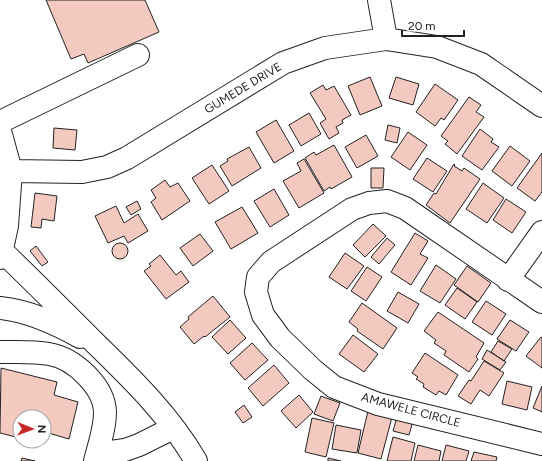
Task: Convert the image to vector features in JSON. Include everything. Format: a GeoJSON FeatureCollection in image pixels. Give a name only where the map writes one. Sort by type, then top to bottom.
{"type":"FeatureCollection","features":[{"type":"Feature","properties":{"kind":"street"},"geometry":{"type":"LineString","coordinates":[[379,0],[386,39]]}},
{"type":"Feature","properties":{"kind":"street","name":"GUMEDE DRIVE"},"geometry":{"type":"LineString","coordinates":[[11,171],[82,172],[107,167],[127,158],[283,63],[325,48],[386,39],[438,48],[481,64],[542,106]]}},
{"type":"Feature","properties":{"kind":"street"},"geometry":{"type":"LineString","coordinates":[[138,56],[1,134],[11,171],[7,226],[1,254],[102,349],[159,409],[187,446],[196,461]]}},
{"type":"Feature","properties":{"kind":"street","name":"AMAWELE CIRCLE"},"geometry":{"type":"LineString","coordinates":[[542,302],[405,208],[388,201],[370,203],[352,209],[271,262],[258,278],[256,292],[262,314],[280,338],[313,370],[334,387],[378,404],[542,444]]}},
{"type":"Feature","properties":{"kind":"street"},"geometry":{"type":"LineString","coordinates":[[508,280],[542,232]]}},
{"type":"Feature","properties":{"kind":"street"},"geometry":{"type":"LineString","coordinates":[[0,308],[20,311],[58,324],[102,349]]}},
{"type":"Feature","properties":{"kind":"street"},"geometry":{"type":"LineString","coordinates":[[0,352],[35,352],[51,354],[66,360],[87,375],[100,392],[105,411],[103,431],[96,457],[139,445],[173,428]]}},
{"type":"Feature","properties":{"kind":"building"},"geometry":{"type":"Polygon","coordinates":[[[46,0],[145,0],[159,32],[88,63],[84,54],[71,59],[46,0]]]}},
{"type":"Feature","properties":{"kind":"building"},"geometry":{"type":"Polygon","coordinates":[[[370,77],[382,106],[360,115],[348,86],[370,77]]]}},
{"type":"Feature","properties":{"kind":"building"},"geometry":{"type":"Polygon","coordinates":[[[396,77],[419,84],[413,105],[389,98],[396,77]]]}},
{"type":"Feature","properties":{"kind":"building"},"geometry":{"type":"Polygon","coordinates":[[[435,84],[458,100],[444,120],[441,118],[435,126],[416,112],[435,84]]]}},
{"type":"Feature","properties":{"kind":"building"},"geometry":{"type":"Polygon","coordinates":[[[323,85],[326,90],[334,86],[351,115],[342,120],[343,123],[336,127],[339,133],[329,139],[320,123],[326,119],[310,93],[323,85]]]}},
{"type":"Feature","properties":{"kind":"building"},"geometry":{"type":"Polygon","coordinates":[[[469,97],[481,105],[476,112],[484,117],[457,154],[445,144],[448,141],[441,136],[469,97]]]}},
{"type":"Feature","properties":{"kind":"building"},"geometry":{"type":"Polygon","coordinates":[[[309,113],[321,134],[301,146],[289,125],[309,113]]]}},
{"type":"Feature","properties":{"kind":"building"},"geometry":{"type":"Polygon","coordinates":[[[276,120],[294,151],[274,163],[256,132],[276,120]]]}},
{"type":"Feature","properties":{"kind":"building"},"geometry":{"type":"Polygon","coordinates":[[[388,125],[400,128],[397,143],[385,140],[388,125]]]}},
{"type":"Feature","properties":{"kind":"building"},"geometry":{"type":"Polygon","coordinates":[[[54,128],[77,130],[75,150],[53,148],[54,128]]]}},
{"type":"Feature","properties":{"kind":"building"},"geometry":{"type":"Polygon","coordinates":[[[480,129],[493,139],[491,142],[499,147],[482,170],[462,156],[480,129]]]}},
{"type":"Feature","properties":{"kind":"building"},"geometry":{"type":"Polygon","coordinates":[[[408,132],[427,145],[410,170],[391,157],[408,132]]]}},
{"type":"Feature","properties":{"kind":"building"},"geometry":{"type":"Polygon","coordinates":[[[366,135],[378,156],[357,168],[345,147],[366,135]]]}},
{"type":"Feature","properties":{"kind":"building"},"geometry":{"type":"Polygon","coordinates":[[[334,145],[352,177],[331,189],[330,187],[324,191],[305,158],[314,152],[316,155],[334,145]]]}},
{"type":"Feature","properties":{"kind":"building"},"geometry":{"type":"Polygon","coordinates":[[[510,146],[530,161],[512,186],[492,171],[510,146]]]}},
{"type":"Feature","properties":{"kind":"building"},"geometry":{"type":"Polygon","coordinates":[[[249,147],[261,168],[232,186],[220,166],[228,161],[227,159],[249,147]]]}},
{"type":"Feature","properties":{"kind":"building"},"geometry":{"type":"Polygon","coordinates":[[[542,153],[542,192],[535,201],[517,188],[542,153]]]}},
{"type":"Feature","properties":{"kind":"building"},"geometry":{"type":"Polygon","coordinates":[[[427,158],[447,171],[433,192],[413,179],[427,158]]]}},
{"type":"Feature","properties":{"kind":"building"},"geometry":{"type":"Polygon","coordinates":[[[304,159],[324,193],[299,208],[283,181],[301,171],[297,163],[304,159]]]}},
{"type":"Feature","properties":{"kind":"building"},"geometry":{"type":"Polygon","coordinates":[[[454,164],[454,166],[462,171],[464,168],[480,179],[450,223],[426,205],[434,193],[436,194],[454,164]]]}},
{"type":"Feature","properties":{"kind":"building"},"geometry":{"type":"Polygon","coordinates":[[[212,165],[229,191],[209,204],[192,178],[212,165]]]}},
{"type":"Feature","properties":{"kind":"building"},"geometry":{"type":"Polygon","coordinates":[[[371,168],[384,168],[383,188],[371,188],[371,168]]]}},
{"type":"Feature","properties":{"kind":"building"},"geometry":{"type":"Polygon","coordinates":[[[165,180],[170,187],[178,183],[190,201],[162,220],[151,202],[156,198],[151,190],[165,180]]]}},
{"type":"Feature","properties":{"kind":"building"},"geometry":{"type":"Polygon","coordinates":[[[483,183],[504,198],[487,223],[466,209],[483,183]]]}},
{"type":"Feature","properties":{"kind":"building"},"geometry":{"type":"Polygon","coordinates":[[[274,189],[289,215],[270,227],[254,201],[274,189]]]}},
{"type":"Feature","properties":{"kind":"building"},"geometry":{"type":"Polygon","coordinates":[[[35,193],[57,196],[54,221],[42,219],[41,228],[31,227],[35,193]]]}},
{"type":"Feature","properties":{"kind":"building"},"geometry":{"type":"Polygon","coordinates":[[[506,199],[526,212],[512,233],[493,220],[506,199]]]}},
{"type":"Feature","properties":{"kind":"building"},"geometry":{"type":"Polygon","coordinates":[[[137,201],[141,209],[131,215],[126,207],[137,201]]]}},
{"type":"Feature","properties":{"kind":"building"},"geometry":{"type":"Polygon","coordinates":[[[116,206],[124,223],[138,214],[148,231],[128,243],[124,236],[108,243],[95,216],[116,206]]]}},
{"type":"Feature","properties":{"kind":"building"},"geometry":{"type":"Polygon","coordinates":[[[242,207],[258,233],[231,249],[215,222],[242,207]]]}},
{"type":"Feature","properties":{"kind":"building"},"geometry":{"type":"Polygon","coordinates":[[[373,224],[386,236],[365,257],[353,245],[373,224]]]}},
{"type":"Feature","properties":{"kind":"building"},"geometry":{"type":"Polygon","coordinates":[[[415,233],[428,241],[420,254],[428,258],[411,285],[391,272],[415,233]]]}},
{"type":"Feature","properties":{"kind":"building"},"geometry":{"type":"Polygon","coordinates":[[[200,234],[213,251],[193,266],[180,248],[200,234]]]}},
{"type":"Feature","properties":{"kind":"building"},"geometry":{"type":"Polygon","coordinates":[[[387,238],[395,245],[379,264],[371,257],[387,238]]]}},
{"type":"Feature","properties":{"kind":"building"},"geometry":{"type":"Polygon","coordinates":[[[120,243],[126,245],[128,251],[126,257],[120,259],[114,257],[112,251],[114,245],[120,243]]]}},
{"type":"Feature","properties":{"kind":"building"},"geometry":{"type":"Polygon","coordinates":[[[36,246],[48,262],[42,266],[30,251],[36,246]]]}},
{"type":"Feature","properties":{"kind":"building"},"geometry":{"type":"Polygon","coordinates":[[[345,253],[364,266],[347,289],[329,277],[345,253]]]}},
{"type":"Feature","properties":{"kind":"building"},"geometry":{"type":"Polygon","coordinates":[[[160,255],[176,275],[181,271],[189,282],[166,299],[144,271],[151,266],[149,264],[160,255]]]}},
{"type":"Feature","properties":{"kind":"building"},"geometry":{"type":"Polygon","coordinates":[[[436,265],[456,279],[440,303],[420,291],[436,265]]]}},
{"type":"Feature","properties":{"kind":"building"},"geometry":{"type":"Polygon","coordinates":[[[467,266],[491,283],[478,302],[454,285],[467,266]]]}},
{"type":"Feature","properties":{"kind":"building"},"geometry":{"type":"Polygon","coordinates":[[[367,267],[382,277],[366,301],[351,291],[367,267]]]}},
{"type":"Feature","properties":{"kind":"building"},"geometry":{"type":"Polygon","coordinates":[[[457,288],[477,302],[465,319],[445,305],[457,288]]]}},
{"type":"Feature","properties":{"kind":"building"},"geometry":{"type":"Polygon","coordinates":[[[398,292],[419,304],[408,323],[387,311],[398,292]]]}},
{"type":"Feature","properties":{"kind":"building"},"geometry":{"type":"Polygon","coordinates":[[[213,296],[230,317],[194,344],[180,327],[189,319],[188,317],[213,296]]]}},
{"type":"Feature","properties":{"kind":"building"},"geometry":{"type":"Polygon","coordinates":[[[486,301],[506,314],[492,335],[472,322],[486,301]]]}},
{"type":"Feature","properties":{"kind":"building"},"geometry":{"type":"Polygon","coordinates":[[[362,303],[397,328],[383,349],[357,331],[358,329],[349,322],[362,303]]]}},
{"type":"Feature","properties":{"kind":"building"},"geometry":{"type":"Polygon","coordinates":[[[438,312],[484,343],[476,357],[478,359],[469,372],[444,355],[446,351],[434,343],[436,340],[424,331],[438,312]]]}},
{"type":"Feature","properties":{"kind":"building"},"geometry":{"type":"Polygon","coordinates":[[[230,320],[246,338],[228,354],[212,337],[230,320]]]}},
{"type":"Feature","properties":{"kind":"building"},"geometry":{"type":"Polygon","coordinates":[[[510,320],[529,332],[516,351],[497,339],[510,320]]]}},
{"type":"Feature","properties":{"kind":"building"},"geometry":{"type":"Polygon","coordinates":[[[353,335],[378,354],[364,372],[339,354],[353,335]]]}},
{"type":"Feature","properties":{"kind":"building"},"geometry":{"type":"Polygon","coordinates":[[[541,337],[542,338],[542,368],[526,356],[541,337]]]}},
{"type":"Feature","properties":{"kind":"building"},"geometry":{"type":"Polygon","coordinates":[[[498,341],[512,349],[504,361],[491,352],[498,341]]]}},
{"type":"Feature","properties":{"kind":"building"},"geometry":{"type":"Polygon","coordinates":[[[252,343],[268,360],[245,380],[230,363],[252,343]]]}},
{"type":"Feature","properties":{"kind":"building"},"geometry":{"type":"Polygon","coordinates":[[[487,350],[506,362],[500,370],[482,359],[487,350]]]}},
{"type":"Feature","properties":{"kind":"building"},"geometry":{"type":"Polygon","coordinates":[[[425,353],[458,375],[446,395],[439,391],[436,395],[423,387],[424,384],[416,379],[418,377],[412,373],[425,353]]]}},
{"type":"Feature","properties":{"kind":"building"},"geometry":{"type":"Polygon","coordinates":[[[484,361],[504,373],[489,396],[480,390],[471,404],[458,396],[469,380],[471,381],[484,361]]]}},
{"type":"Feature","properties":{"kind":"building"},"geometry":{"type":"Polygon","coordinates":[[[274,365],[289,383],[263,406],[248,388],[274,365]]]}},
{"type":"Feature","properties":{"kind":"building"},"geometry":{"type":"Polygon","coordinates":[[[1,368],[57,382],[54,395],[78,402],[69,439],[52,434],[52,409],[12,409],[12,436],[0,433],[1,368]]]}},
{"type":"Feature","properties":{"kind":"building"},"geometry":{"type":"Polygon","coordinates":[[[507,381],[532,387],[527,410],[502,404],[507,381]]]}},
{"type":"Feature","properties":{"kind":"building"},"geometry":{"type":"Polygon","coordinates":[[[542,386],[542,412],[533,408],[542,386]]]}},
{"type":"Feature","properties":{"kind":"building"},"geometry":{"type":"Polygon","coordinates":[[[299,395],[313,412],[296,428],[281,411],[299,395]]]}},
{"type":"Feature","properties":{"kind":"building"},"geometry":{"type":"Polygon","coordinates":[[[321,396],[340,403],[333,421],[314,414],[321,396]]]}},
{"type":"Feature","properties":{"kind":"building"},"geometry":{"type":"Polygon","coordinates":[[[244,405],[252,417],[243,423],[235,412],[244,405]]]}},
{"type":"Feature","properties":{"kind":"building"},"geometry":{"type":"Polygon","coordinates":[[[368,411],[392,417],[381,459],[358,453],[368,411]]]}},
{"type":"Feature","properties":{"kind":"building"},"geometry":{"type":"Polygon","coordinates":[[[397,417],[413,421],[409,435],[393,431],[397,417]]]}},
{"type":"Feature","properties":{"kind":"building"},"geometry":{"type":"Polygon","coordinates":[[[312,418],[334,423],[326,457],[305,452],[312,418]]]}},
{"type":"Feature","properties":{"kind":"building"},"geometry":{"type":"Polygon","coordinates":[[[336,425],[361,430],[357,453],[332,449],[336,425]]]}},
{"type":"Feature","properties":{"kind":"building"},"geometry":{"type":"Polygon","coordinates":[[[393,437],[415,443],[411,461],[387,461],[393,437]]]}},
{"type":"Feature","properties":{"kind":"building"},"geometry":{"type":"Polygon","coordinates":[[[418,445],[441,451],[439,461],[414,461],[418,445]]]}},
{"type":"Feature","properties":{"kind":"building"},"geometry":{"type":"Polygon","coordinates":[[[446,445],[469,451],[466,461],[442,461],[446,445]]]}},
{"type":"Feature","properties":{"kind":"building"},"geometry":{"type":"Polygon","coordinates":[[[474,452],[497,457],[496,461],[471,461],[474,452]]]}},
{"type":"Feature","properties":{"kind":"building"},"geometry":{"type":"Polygon","coordinates":[[[22,458],[35,461],[21,461],[22,458]]]}},
{"type":"Feature","properties":{"kind":"building"},"geometry":{"type":"Polygon","coordinates":[[[328,458],[341,461],[328,461],[328,458]]]}}]}
